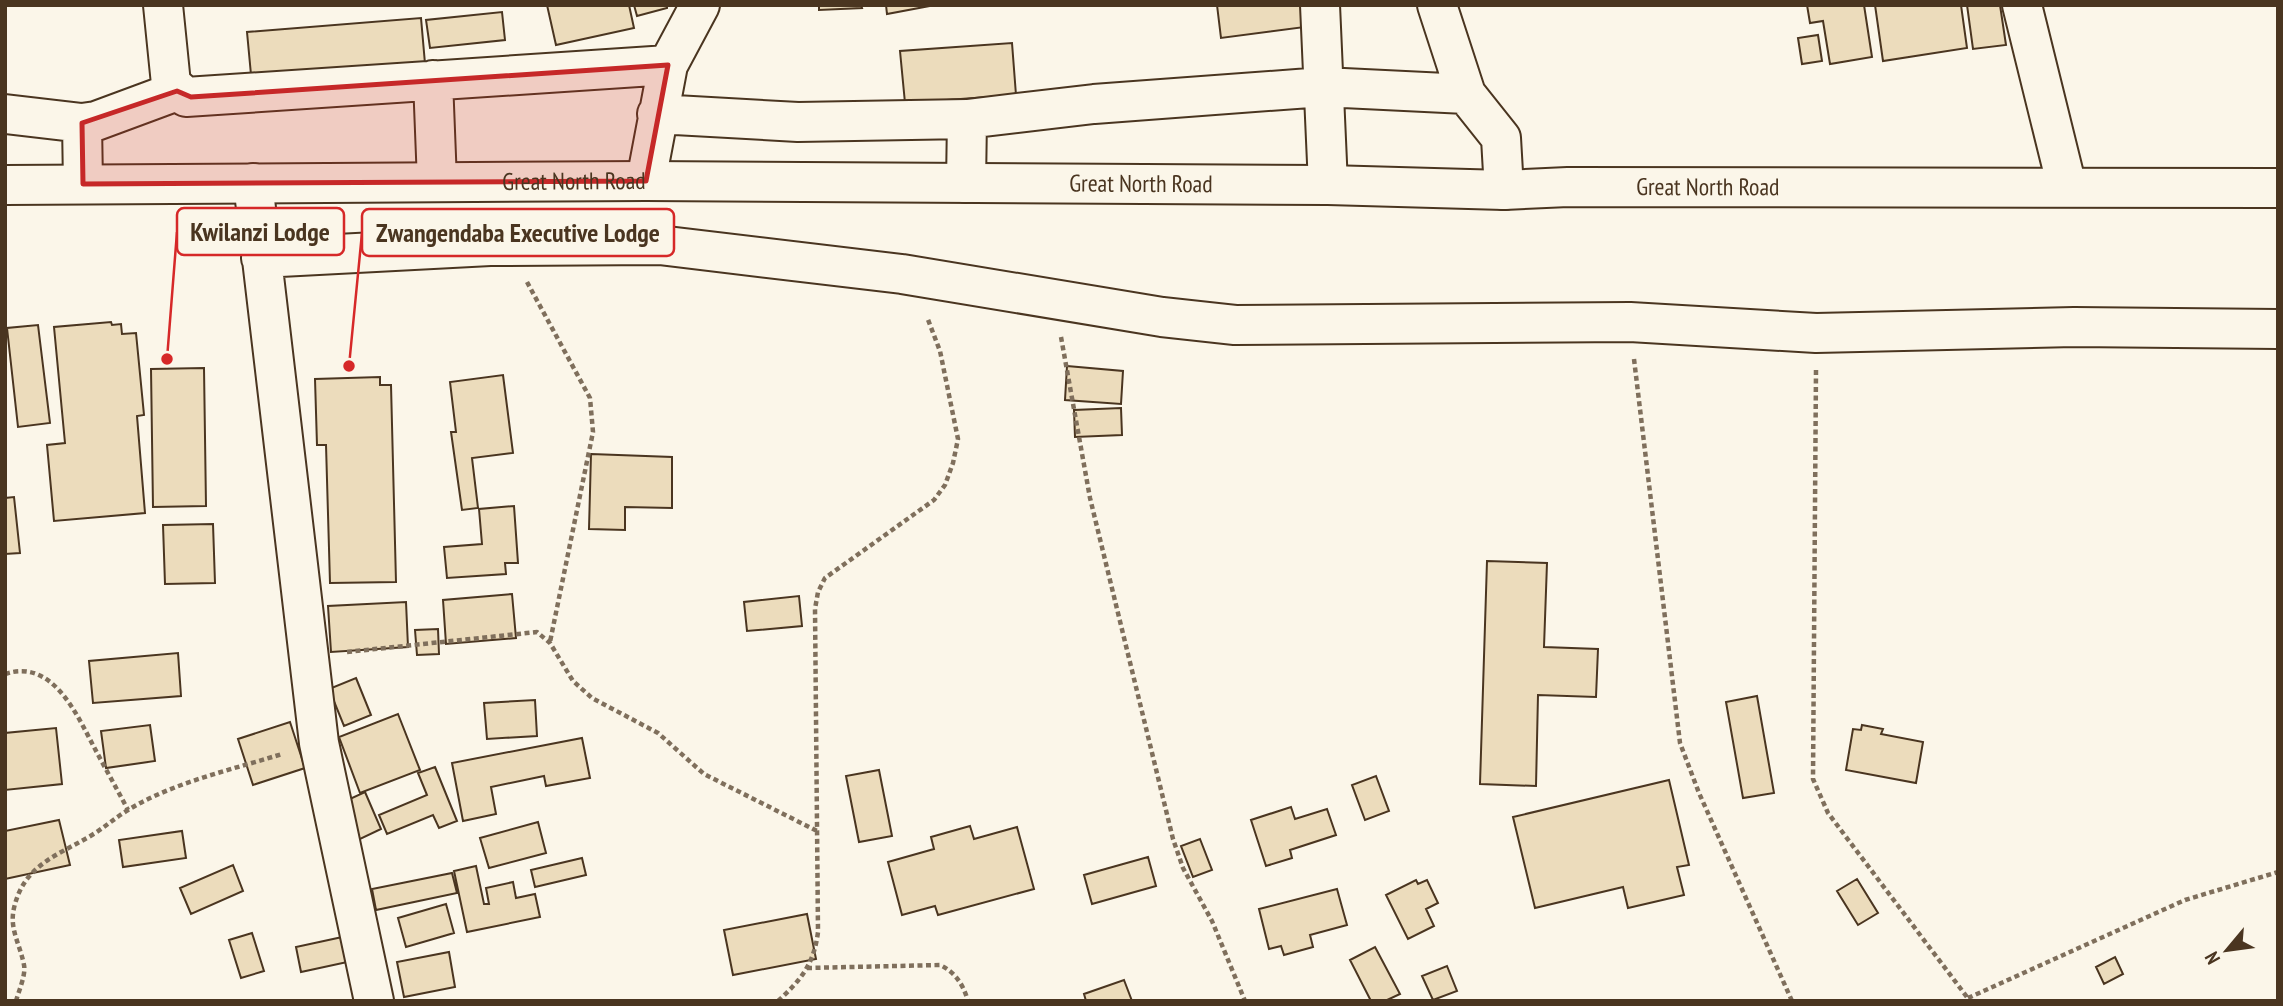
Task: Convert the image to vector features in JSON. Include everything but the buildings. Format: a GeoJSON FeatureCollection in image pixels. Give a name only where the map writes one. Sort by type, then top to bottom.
{"type":"FeatureCollection","features":[{"type":"Feature","properties":{"kind":"main road"},"geometry":{"type":"LineString","coordinates":[[163,5],[171,84],[177,92],[186,97],[668,65]]}},
{"type":"Feature","properties":{"kind":"main road"},"geometry":{"type":"LineString","coordinates":[[646,181],[668,65],[699,5]]}},
{"type":"Feature","properties":{"kind":"main road"},"geometry":{"type":"LineString","coordinates":[[1320,5],[1328,185]]}},
{"type":"Feature","properties":{"kind":"main road"},"geometry":{"type":"LineString","coordinates":[[1437,5],[1466,94],[1501,138],[1504,190]]}},
{"type":"Feature","properties":{"kind":"main road"},"geometry":{"type":"LineString","coordinates":[[2022,5],[2067,187]]}},
{"type":"Feature","properties":{"kind":"main road"},"geometry":{"type":"LineString","coordinates":[[433,80],[437,182]]}},
{"type":"Feature","properties":{"kind":"main road"},"geometry":{"type":"LineString","coordinates":[[657,114],[798,121],[967,119],[1094,104],[1323,87],[1466,94]]}},
{"type":"Feature","properties":{"kind":"main road"},"geometry":{"type":"LineString","coordinates":[[5,114],[82,123],[96,121],[177,92]]}},
{"type":"Feature","properties":{"kind":"main road"},"geometry":{"type":"LineString","coordinates":[[966,183],[967,119]]}},
{"type":"Feature","properties":{"kind":"main road"},"geometry":{"type":"LineString","coordinates":[[82,123],[83,184]]}},
{"type":"Feature","properties":{"kind":"main road","name":"Great North Road"},"geometry":{"type":"LineString","coordinates":[[5,185],[646,181],[1328,185],[1504,190],[1567,187],[2278,188]]}},
{"type":"Feature","properties":{"kind":"main road"},"geometry":{"type":"LineString","coordinates":[[253,183],[319,743],[374,1001]]}},
{"type":"Feature","properties":{"kind":"main road"},"geometry":{"type":"LineString","coordinates":[[261,258],[490,246],[659,245],[902,274],[1162,317],[1235,325],[1630,322],[1816,333],[2074,327],[2278,329]]}},
{"type":"Feature","properties":{"kind":"path"},"geometry":{"type":"LineString","coordinates":[[490,246],[505,255],[523,275],[580,377],[590,398],[593,415],[593,432],[550,643]]}},
{"type":"Feature","properties":{"kind":"path"},"geometry":{"type":"LineString","coordinates":[[778,1001],[799,982],[815,952],[818,932],[815,609],[818,592],[825,578],[934,500],[953,463],[958,439],[940,351],[932,327],[902,274]]}},
{"type":"Feature","properties":{"kind":"path"},"geometry":{"type":"LineString","coordinates":[[1054,298],[1090,498],[1174,839],[1183,868],[1212,921],[1245,1001]]}},
{"type":"Feature","properties":{"kind":"path"},"geometry":{"type":"LineString","coordinates":[[1630,322],[1680,743],[1699,793],[1792,1001]]}},
{"type":"Feature","properties":{"kind":"path"},"geometry":{"type":"LineString","coordinates":[[1816,333],[1813,779],[1828,813],[1969,1000],[2185,900],[2278,872]]}},
{"type":"Feature","properties":{"kind":"path"},"geometry":{"type":"LineString","coordinates":[[308,657],[537,632],[550,643],[573,681],[592,698],[658,733],[705,774],[817,831]]}},
{"type":"Feature","properties":{"kind":"path"},"geometry":{"type":"LineString","coordinates":[[5,674],[18,670],[38,674],[55,685],[72,705],[128,810]]}},
{"type":"Feature","properties":{"kind":"path"},"geometry":{"type":"LineString","coordinates":[[16,1001],[25,968],[12,927],[14,906],[38,865],[93,835],[128,810],[179,786],[319,743]]}},
{"type":"Feature","properties":{"kind":"path"},"geometry":{"type":"LineString","coordinates":[[807,968],[940,965],[957,977],[968,1001]]}},
{"type":"Feature","properties":{"kind":"highlighted area"},"geometry":{"type":"Polygon","coordinates":[[[668,65],[646,181],[83,184],[82,123],[177,91],[191,97],[668,65]]]}},
{"type":"Feature","properties":{"kind":"place","name":"Kwilanzi Lodge"},"geometry":{"type":"Point","coordinates":[167,359]}},
{"type":"Feature","properties":{"kind":"place","name":"Zwangendaba Executive Lodge"},"geometry":{"type":"Point","coordinates":[349,366]}}]}
